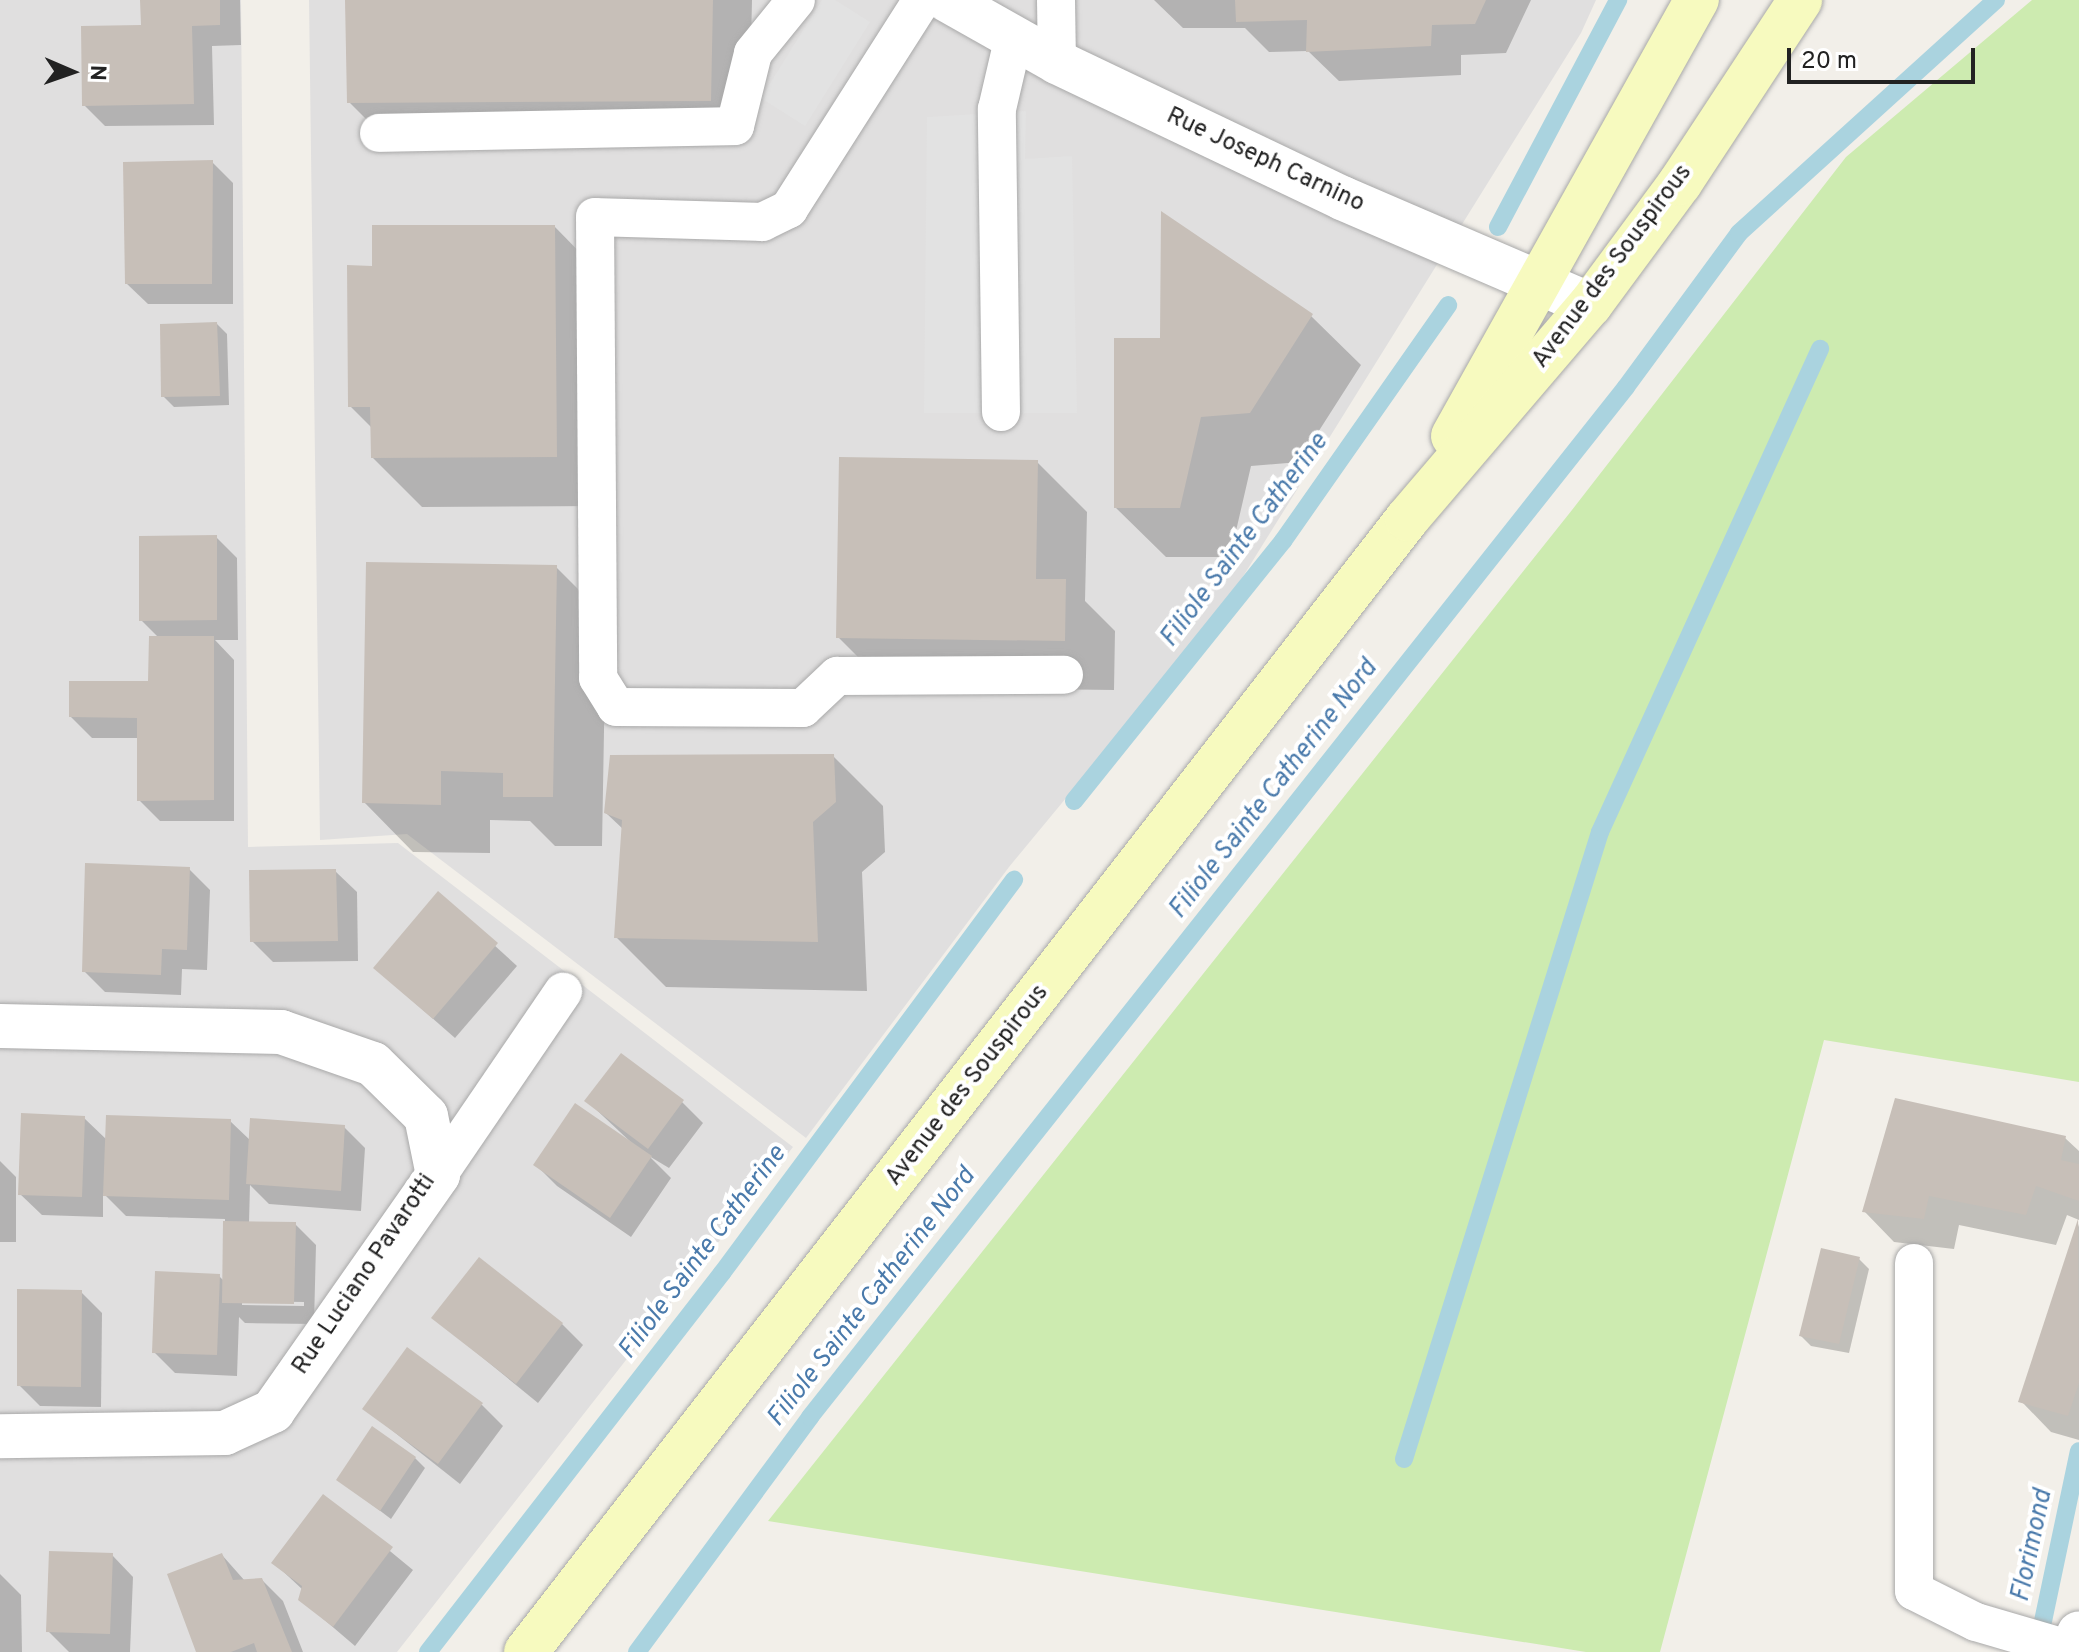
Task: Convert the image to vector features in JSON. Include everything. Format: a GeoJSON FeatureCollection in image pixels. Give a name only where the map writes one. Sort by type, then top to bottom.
{"type":"FeatureCollection","features":[{"type":"Feature","properties":{"kind":"main road","name":"Avenue des Souspirous"},"geometry":{"type":"LineString","coordinates":[[1407,519],[1697,0]]}},
{"type":"Feature","properties":{"kind":"main road","name":"Avenue des Souspirous"},"geometry":{"type":"LineString","coordinates":[[526,1652],[1407,519],[1590,305],[1680,183],[1800,0]]}},
{"type":"Feature","properties":{"kind":"street","name":"Rue Joseph Carnino"},"geometry":{"type":"LineString","coordinates":[[947,0],[1057,62],[1342,198],[1590,305]]}},
{"type":"Feature","properties":{"kind":"street","name":"Rue Luciano Pavarotti"},"geometry":{"type":"LineString","coordinates":[[0,1026],[281,1032],[373,1064],[426,1116],[438,1175],[273,1411],[225,1433],[0,1436]]}},
{"type":"Feature","properties":{"kind":"lane"},"geometry":{"type":"LineString","coordinates":[[379,133],[735,126],[753,53],[796,0]]}},
{"type":"Feature","properties":{"kind":"lane"},"geometry":{"type":"LineString","coordinates":[[922,0],[789,209],[762,222],[595,217],[598,678],[616,707],[803,708],[837,676],[1064,675]]}},
{"type":"Feature","properties":{"kind":"lane"},"geometry":{"type":"LineString","coordinates":[[1056,0],[1057,62]]}},
{"type":"Feature","properties":{"kind":"lane"},"geometry":{"type":"LineString","coordinates":[[1001,412],[997,109],[1014,36]]}},
{"type":"Feature","properties":{"kind":"lane"},"geometry":{"type":"LineString","coordinates":[[438,1175],[563,992]]}},
{"type":"Feature","properties":{"kind":"lane"},"geometry":{"type":"LineString","coordinates":[[1914,1263],[1914,1591],[1976,1622],[2077,1645]]}},
{"type":"Feature","properties":{"kind":"shaded area"},"geometry":{"type":"Polygon","coordinates":[[[0,0],[241,0],[248,847],[398,843],[793,1147],[397,1652],[0,1652],[0,0]]]}},
{"type":"Feature","properties":{"kind":"shaded area"},"geometry":{"type":"Polygon","coordinates":[[[309,0],[1596,0],[1581,33],[1224,607],[1009,867],[806,1138],[407,834],[320,840],[309,0]]]}},
{"type":"Feature","properties":{"kind":"shaded area"},"geometry":{"type":"Polygon","coordinates":[[[822,0],[835,0],[870,22],[805,126],[761,98],[822,0]]]}},
{"type":"Feature","properties":{"kind":"shaded area"},"geometry":{"type":"Polygon","coordinates":[[[1026,111],[1025,159],[1072,156],[1077,413],[924,413],[927,117],[1026,111]]]}},
{"type":"Feature","properties":{"kind":"green space"},"geometry":{"type":"Polygon","coordinates":[[[2032,0],[2079,0],[2079,1082],[1824,1040],[1660,1652],[1586,1652],[768,1521],[1572,510],[1846,157],[2032,0]]]}},
{"type":"Feature","properties":{"kind":"building"},"geometry":{"type":"Polygon","coordinates":[[[140,0],[220,0],[220,25],[192,26],[194,104],[82,106],[81,26],[141,25],[140,0]]]}},
{"type":"Feature","properties":{"kind":"building"},"geometry":{"type":"Polygon","coordinates":[[[345,0],[713,0],[711,101],[347,103],[345,0]]]}},
{"type":"Feature","properties":{"kind":"building"},"geometry":{"type":"Polygon","coordinates":[[[1235,0],[1486,0],[1475,24],[1432,25],[1431,46],[1306,52],[1307,20],[1236,22],[1235,0]]]}},
{"type":"Feature","properties":{"kind":"building"},"geometry":{"type":"Polygon","coordinates":[[[213,160],[212,284],[125,284],[123,162],[213,160]]]}},
{"type":"Feature","properties":{"kind":"building"},"geometry":{"type":"Polygon","coordinates":[[[1161,211],[1313,314],[1250,413],[1201,417],[1180,508],[1114,508],[1114,338],[1160,338],[1161,211]]]}},
{"type":"Feature","properties":{"kind":"building"},"geometry":{"type":"Polygon","coordinates":[[[372,225],[555,225],[557,457],[371,458],[370,407],[348,407],[347,265],[372,266],[372,225]]]}},
{"type":"Feature","properties":{"kind":"building"},"geometry":{"type":"Polygon","coordinates":[[[217,322],[220,396],[161,397],[160,324],[217,322]]]}},
{"type":"Feature","properties":{"kind":"building"},"geometry":{"type":"Polygon","coordinates":[[[839,457],[1038,460],[1036,579],[1066,579],[1065,641],[836,638],[839,457]]]}},
{"type":"Feature","properties":{"kind":"building"},"geometry":{"type":"Polygon","coordinates":[[[217,535],[217,620],[139,621],[139,536],[217,535]]]}},
{"type":"Feature","properties":{"kind":"building"},"geometry":{"type":"Polygon","coordinates":[[[366,562],[557,565],[553,797],[503,797],[503,773],[441,771],[441,805],[362,803],[366,562]]]}},
{"type":"Feature","properties":{"kind":"building"},"geometry":{"type":"Polygon","coordinates":[[[149,636],[214,636],[214,800],[137,801],[137,718],[69,717],[69,681],[148,681],[149,636]]]}},
{"type":"Feature","properties":{"kind":"building"},"geometry":{"type":"Polygon","coordinates":[[[834,754],[836,802],[813,822],[818,942],[614,938],[622,820],[604,813],[610,755],[834,754]]]}},
{"type":"Feature","properties":{"kind":"building"},"geometry":{"type":"Polygon","coordinates":[[[85,863],[190,867],[187,950],[162,949],[161,975],[82,972],[85,863]]]}},
{"type":"Feature","properties":{"kind":"building"},"geometry":{"type":"Polygon","coordinates":[[[336,869],[338,941],[250,942],[249,870],[336,869]]]}},
{"type":"Feature","properties":{"kind":"building"},"geometry":{"type":"Polygon","coordinates":[[[438,891],[498,943],[433,1019],[373,968],[438,891]]]}},
{"type":"Feature","properties":{"kind":"building"},"geometry":{"type":"Polygon","coordinates":[[[621,1053],[684,1100],[648,1149],[584,1101],[621,1053]]]}},
{"type":"Feature","properties":{"kind":"building"},"geometry":{"type":"Polygon","coordinates":[[[1895,1098],[2066,1136],[2061,1160],[2079,1164],[2079,1201],[2036,1186],[2026,1215],[1929,1196],[1924,1219],[1862,1212],[1895,1098]]]}},
{"type":"Feature","properties":{"kind":"building"},"geometry":{"type":"Polygon","coordinates":[[[575,1103],[652,1156],[610,1218],[533,1165],[575,1103]]]}},
{"type":"Feature","properties":{"kind":"building"},"geometry":{"type":"Polygon","coordinates":[[[21,1113],[85,1116],[82,1197],[18,1195],[21,1113]]]}},
{"type":"Feature","properties":{"kind":"building"},"geometry":{"type":"Polygon","coordinates":[[[106,1115],[231,1119],[229,1200],[103,1196],[106,1115]]]}},
{"type":"Feature","properties":{"kind":"building"},"geometry":{"type":"Polygon","coordinates":[[[250,1118],[345,1125],[341,1191],[246,1184],[250,1118]]]}},
{"type":"Feature","properties":{"kind":"building"},"geometry":{"type":"Polygon","coordinates":[[[2078,1219],[2079,1383],[2068,1416],[2018,1402],[2078,1219]]]}},
{"type":"Feature","properties":{"kind":"building"},"geometry":{"type":"Polygon","coordinates":[[[223,1221],[296,1222],[294,1304],[222,1303],[223,1221]]]}},
{"type":"Feature","properties":{"kind":"building"},"geometry":{"type":"Polygon","coordinates":[[[1821,1248],[1860,1257],[1839,1344],[1799,1336],[1821,1248]]]}},
{"type":"Feature","properties":{"kind":"building"},"geometry":{"type":"Polygon","coordinates":[[[479,1257],[563,1323],[516,1384],[431,1318],[479,1257]]]}},
{"type":"Feature","properties":{"kind":"building"},"geometry":{"type":"Polygon","coordinates":[[[155,1271],[220,1274],[217,1355],[152,1353],[155,1271]]]}},
{"type":"Feature","properties":{"kind":"building"},"geometry":{"type":"Polygon","coordinates":[[[17,1289],[82,1290],[81,1387],[17,1386],[17,1289]]]}},
{"type":"Feature","properties":{"kind":"building"},"geometry":{"type":"Polygon","coordinates":[[[407,1347],[483,1403],[438,1464],[362,1409],[407,1347]]]}},
{"type":"Feature","properties":{"kind":"building"},"geometry":{"type":"Polygon","coordinates":[[[372,1426],[416,1457],[380,1511],[336,1480],[372,1426]]]}},
{"type":"Feature","properties":{"kind":"building"},"geometry":{"type":"Polygon","coordinates":[[[323,1494],[393,1547],[333,1627],[298,1600],[302,1586],[271,1563],[323,1494]]]}},
{"type":"Feature","properties":{"kind":"building"},"geometry":{"type":"Polygon","coordinates":[[[49,1551],[113,1553],[110,1634],[46,1632],[49,1551]]]}},
{"type":"Feature","properties":{"kind":"building"},"geometry":{"type":"Polygon","coordinates":[[[222,1553],[233,1580],[262,1578],[292,1652],[257,1652],[254,1643],[231,1652],[196,1652],[167,1574],[222,1553]]]}},
{"type":"Feature","properties":{"kind":"waterway","name":"Filiole Sainte Catherine"},"geometry":{"type":"LineString","coordinates":[[1498,227],[1618,0]]}},
{"type":"Feature","properties":{"kind":"waterway","name":"Filiole Sainte Catherine Nord"},"geometry":{"type":"LineString","coordinates":[[637,1652],[810,1417],[1626,387],[1739,233],[1996,0]]}},
{"type":"Feature","properties":{"kind":"waterway","name":"Filiole Sainte Catherine"},"geometry":{"type":"LineString","coordinates":[[1074,801],[1283,541],[1448,305]]}},
{"type":"Feature","properties":{"kind":"waterway"},"geometry":{"type":"LineString","coordinates":[[1404,1459],[1600,832],[1820,349]]}},
{"type":"Feature","properties":{"kind":"waterway","name":"Filiole Sainte Catherine"},"geometry":{"type":"LineString","coordinates":[[428,1652],[722,1273],[1014,880]]}},
{"type":"Feature","properties":{"kind":"waterway","name":"Florimond"},"geometry":{"type":"LineString","coordinates":[[2038,1645],[2079,1451]]}}]}
